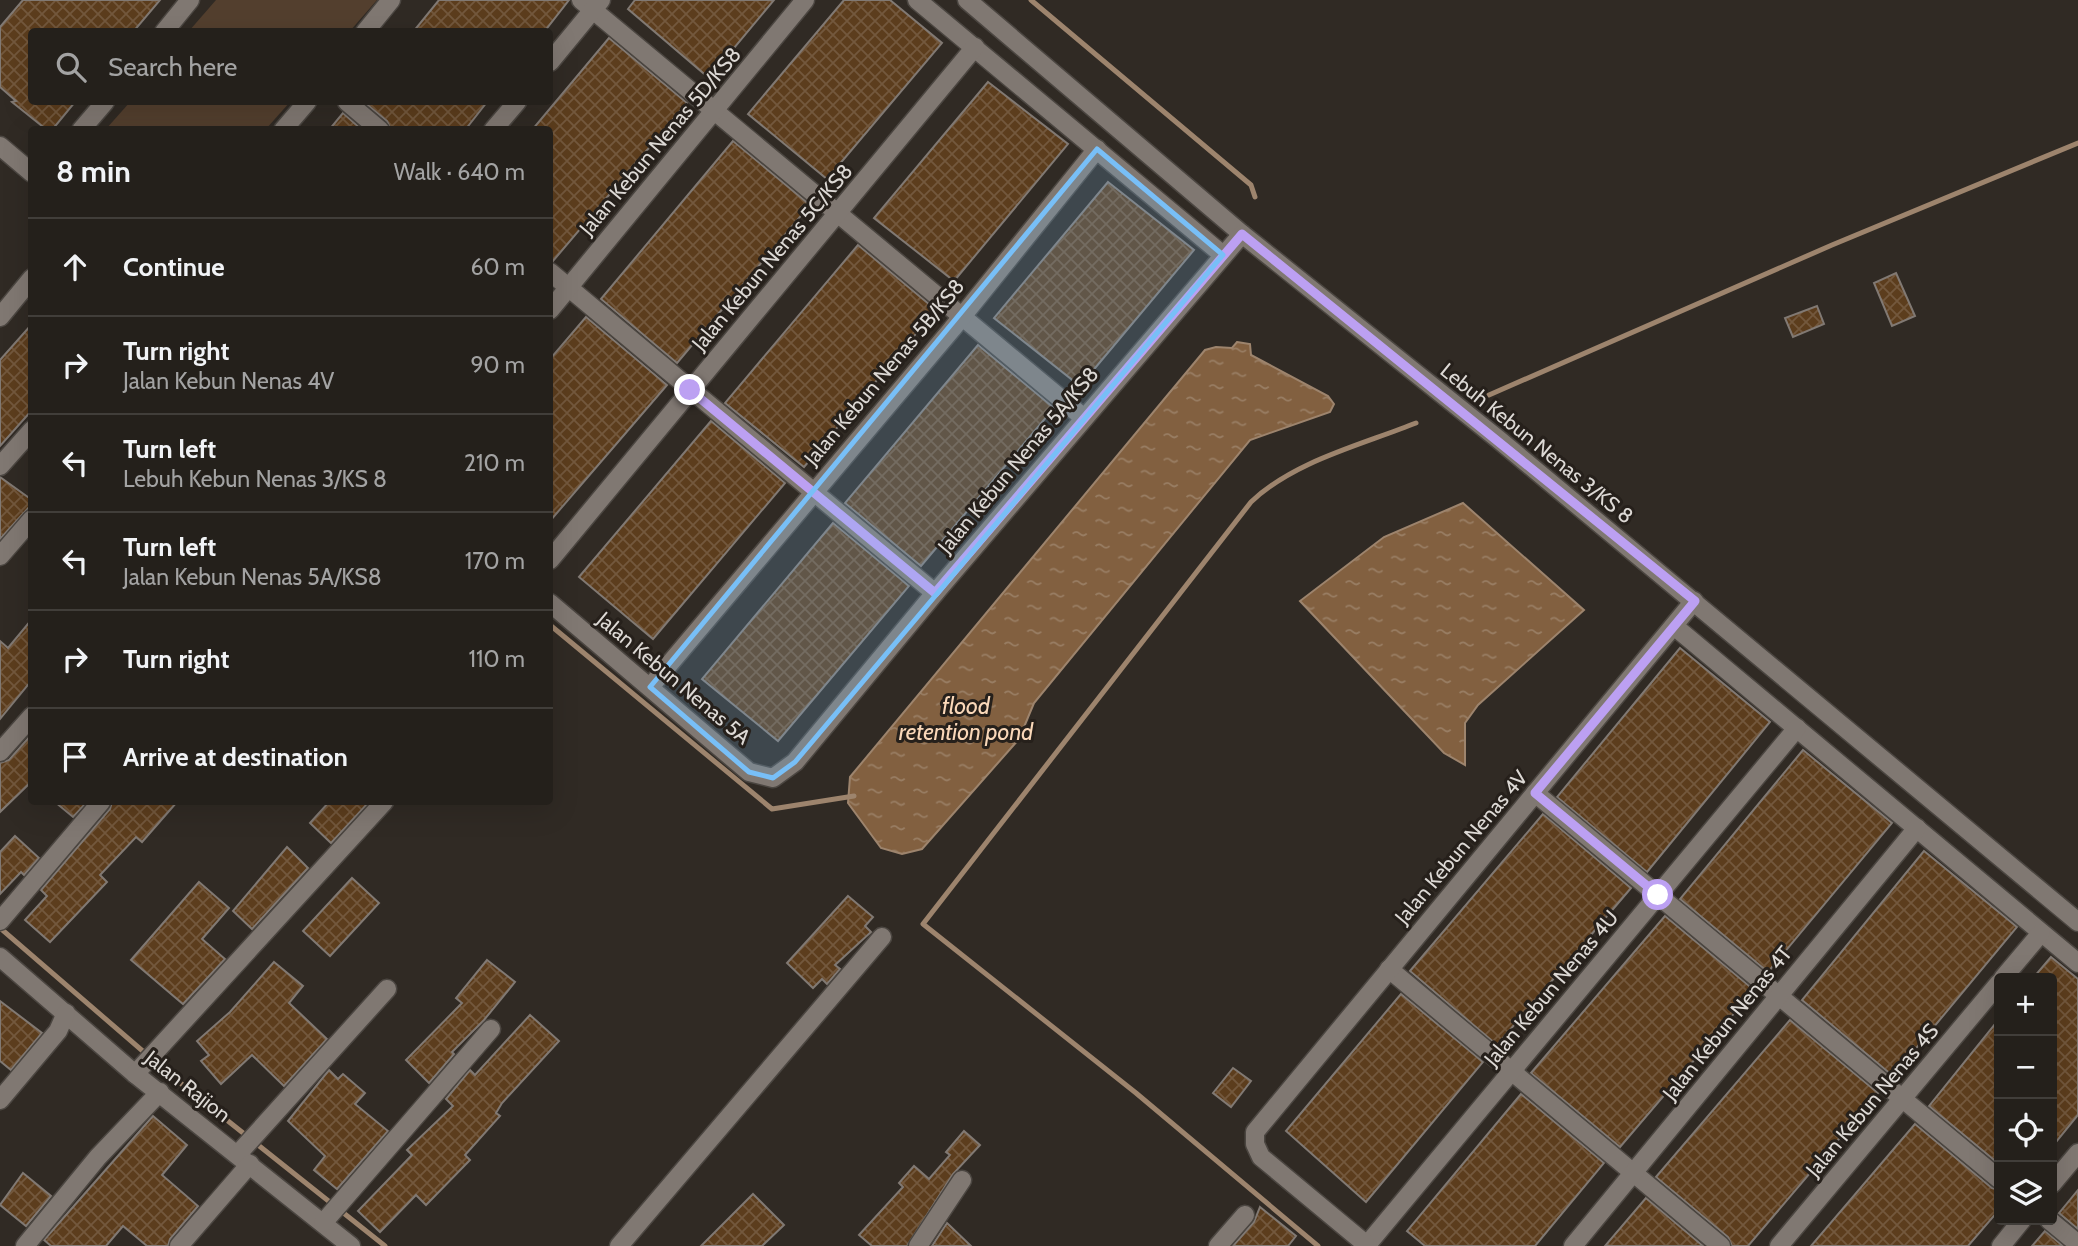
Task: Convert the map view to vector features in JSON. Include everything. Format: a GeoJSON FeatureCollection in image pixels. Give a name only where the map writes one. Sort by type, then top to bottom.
{"type":"FeatureCollection","features":[{"type":"Feature","properties":{"kind":"street"},"geometry":{"type":"LineString","coordinates":[[167,28],[190,0]]}},
{"type":"Feature","properties":{"kind":"street"},"geometry":{"type":"LineString","coordinates":[[368,28],[391,0]]}},
{"type":"Feature","properties":{"kind":"street","name":"Jalan Kebun Nenas 5D/KS8"},"geometry":{"type":"LineString","coordinates":[[553,306],[805,0]]}},
{"type":"Feature","properties":{"kind":"street"},"geometry":{"type":"LineString","coordinates":[[917,0],[1223,256]]}},
{"type":"Feature","properties":{"kind":"street","name":"Lebuh Kebun Nenas 3/KS 8"},"geometry":{"type":"LineString","coordinates":[[967,0],[1242,234],[1695,601],[2078,922]]}},
{"type":"Feature","properties":{"kind":"street"},"geometry":{"type":"LineString","coordinates":[[553,58],[592,3],[715,111],[1084,418]]}},
{"type":"Feature","properties":{"kind":"street","name":"Jalan Kebun Nenas 5C/KS8"},"geometry":{"type":"LineString","coordinates":[[553,555],[975,47]]}},
{"type":"Feature","properties":{"kind":"street"},"geometry":{"type":"LineString","coordinates":[[84,126],[102,105]]}},
{"type":"Feature","properties":{"kind":"street"},"geometry":{"type":"LineString","coordinates":[[287,126],[305,105]]}},
{"type":"Feature","properties":{"kind":"street"},"geometry":{"type":"LineString","coordinates":[[350,105],[375,126]]}},
{"type":"Feature","properties":{"kind":"street"},"geometry":{"type":"LineString","coordinates":[[496,126],[514,105]]}},
{"type":"Feature","properties":{"kind":"street"},"geometry":{"type":"LineString","coordinates":[[0,146],[28,170]]}},
{"type":"Feature","properties":{"kind":"street","name":"Jalan Kebun Nenas 5B/KS8"},"geometry":{"type":"LineString","coordinates":[[650,687],[961,317],[1097,149]]}},
{"type":"Feature","properties":{"kind":"street","name":"Jalan Kebun Nenas 5A/KS8"},"geometry":{"type":"LineString","coordinates":[[773,778],[795,762],[935,593],[1242,234]]}},
{"type":"Feature","properties":{"kind":"street"},"geometry":{"type":"LineString","coordinates":[[553,274],[935,593]]}},
{"type":"Feature","properties":{"kind":"street"},"geometry":{"type":"LineString","coordinates":[[0,317],[28,283]]}},
{"type":"Feature","properties":{"kind":"street"},"geometry":{"type":"LineString","coordinates":[[0,466],[28,434]]}},
{"type":"Feature","properties":{"kind":"street"},"geometry":{"type":"LineString","coordinates":[[0,556],[28,524]]}},
{"type":"Feature","properties":{"kind":"street","name":"Jalan Kebun Nenas 4V"},"geometry":{"type":"LineString","coordinates":[[1367,1246],[1261,1157],[1255,1144],[1255,1132],[1261,1121],[1695,601]]}},
{"type":"Feature","properties":{"kind":"street","name":"Jalan Kebun Nenas 5A"},"geometry":{"type":"LineString","coordinates":[[553,606],[749,772],[773,778]]}},
{"type":"Feature","properties":{"kind":"street"},"geometry":{"type":"LineString","coordinates":[[1674,626],[2078,962]]}},
{"type":"Feature","properties":{"kind":"street"},"geometry":{"type":"LineString","coordinates":[[0,752],[28,720]]}},
{"type":"Feature","properties":{"kind":"street","name":"Jalan Kebun Nenas 4U"},"geometry":{"type":"LineString","coordinates":[[1367,1246],[1797,728]]}},
{"type":"Feature","properties":{"kind":"street"},"geometry":{"type":"LineString","coordinates":[[1535,793],[1994,1175]]}},
{"type":"Feature","properties":{"kind":"street"},"geometry":{"type":"LineString","coordinates":[[1,919],[98,805]]}},
{"type":"Feature","properties":{"kind":"street"},"geometry":{"type":"LineString","coordinates":[[139,1069],[381,805]]}},
{"type":"Feature","properties":{"kind":"street","name":"Jalan Kebun Nenas 4T"},"geometry":{"type":"LineString","coordinates":[[1573,1246],[1917,828]]}},
{"type":"Feature","properties":{"kind":"street"},"geometry":{"type":"LineString","coordinates":[[2007,973],[2041,933]]}},
{"type":"Feature","properties":{"kind":"street"},"geometry":{"type":"LineString","coordinates":[[619,1246],[882,937]]}},
{"type":"Feature","properties":{"kind":"street","name":"Jalan Rajion"},"geometry":{"type":"LineString","coordinates":[[0,957],[66,1013],[139,1069],[160,1092],[329,1223],[352,1246]]}},
{"type":"Feature","properties":{"kind":"street"},"geometry":{"type":"LineString","coordinates":[[1389,969],[1721,1246]]}},
{"type":"Feature","properties":{"kind":"street"},"geometry":{"type":"LineString","coordinates":[[179,1246],[244,1159],[387,989]]}},
{"type":"Feature","properties":{"kind":"street","name":"Jalan Kebun Nenas 4S"},"geometry":{"type":"LineString","coordinates":[[1779,1246],[1994,989]]}},
{"type":"Feature","properties":{"kind":"street"},"geometry":{"type":"LineString","coordinates":[[0,1100],[58,1031],[66,1013]]}},
{"type":"Feature","properties":{"kind":"street"},"geometry":{"type":"LineString","coordinates":[[322,1246],[329,1223],[344,1199],[491,1030]]}},
{"type":"Feature","properties":{"kind":"street"},"geometry":{"type":"LineString","coordinates":[[25,1246],[98,1157],[160,1092]]}},
{"type":"Feature","properties":{"kind":"street"},"geometry":{"type":"LineString","coordinates":[[2057,1178],[2078,1153]]}},
{"type":"Feature","properties":{"kind":"street"},"geometry":{"type":"LineString","coordinates":[[918,1246],[962,1180]]}},
{"type":"Feature","properties":{"kind":"street"},"geometry":{"type":"LineString","coordinates":[[1219,1246],[1245,1215]]}},
{"type":"Feature","properties":{"kind":"street"},"geometry":{"type":"LineString","coordinates":[[2001,1246],[2018,1225]]}},
{"type":"Feature","properties":{"kind":"street"},"geometry":{"type":"LineString","coordinates":[[2055,1225],[2078,1244]]}},
{"type":"Feature","properties":{"kind":"highlighted area"},"geometry":{"type":"Polygon","coordinates":[[[1097,149],[1223,255],[795,762],[773,778],[749,772],[650,687],[1097,149]]]}},
{"type":"Feature","properties":{"kind":"shaded area"},"geometry":{"type":"Polygon","coordinates":[[[216,0],[377,0],[353,28],[192,28],[216,0]]]}},
{"type":"Feature","properties":{"kind":"shaded area"},"geometry":{"type":"Polygon","coordinates":[[[127,105],[287,105],[269,126],[109,126],[127,105]]]}},
{"type":"Feature","properties":{"kind":"water","name":"flood retention pond"},"geometry":{"type":"Polygon","coordinates":[[[1237,342],[1250,344],[1251,355],[1328,396],[1334,404],[1330,412],[1250,440],[1034,703],[1019,739],[922,849],[902,854],[881,848],[848,803],[850,777],[1205,350],[1216,347],[1232,348],[1237,342]]]}},
{"type":"Feature","properties":{"kind":"water"},"geometry":{"type":"Polygon","coordinates":[[[1463,503],[1584,610],[1478,705],[1465,723],[1465,765],[1444,753],[1300,601],[1384,537],[1463,503]]]}},
{"type":"Feature","properties":{"kind":"building"},"geometry":{"type":"Polygon","coordinates":[[[23,0],[160,0],[136,28],[28,28],[28,105],[73,105],[55,126],[42,126],[12,102],[16,101],[0,87],[0,27],[23,0]]]}},
{"type":"Feature","properties":{"kind":"building"},"geometry":{"type":"Polygon","coordinates":[[[439,0],[569,0],[547,28],[416,28],[439,0]]]}},
{"type":"Feature","properties":{"kind":"building"},"geometry":{"type":"Polygon","coordinates":[[[635,0],[774,0],[709,78],[628,9],[635,0]]]}},
{"type":"Feature","properties":{"kind":"building"},"geometry":{"type":"Polygon","coordinates":[[[844,0],[890,0],[942,43],[827,179],[748,114],[844,0]]]}},
{"type":"Feature","properties":{"kind":"building"},"geometry":{"type":"Polygon","coordinates":[[[609,38],[687,103],[553,261],[553,126],[535,126],[609,38]]]}},
{"type":"Feature","properties":{"kind":"building"},"geometry":{"type":"Polygon","coordinates":[[[988,82],[1068,144],[954,281],[874,218],[988,82]]]}},
{"type":"Feature","properties":{"kind":"building"},"geometry":{"type":"Polygon","coordinates":[[[368,105],[485,105],[468,126],[389,126],[368,105]]]}},
{"type":"Feature","properties":{"kind":"building"},"geometry":{"type":"Polygon","coordinates":[[[343,113],[358,126],[332,126],[343,113]]]}},
{"type":"Feature","properties":{"kind":"building"},"geometry":{"type":"Polygon","coordinates":[[[733,141],[810,205],[677,363],[601,299],[733,141]]]}},
{"type":"Feature","properties":{"kind":"building"},"geometry":{"type":"Polygon","coordinates":[[[1108,182],[1194,250],[1080,386],[994,318],[1108,182]]]}},
{"type":"Feature","properties":{"kind":"building"},"geometry":{"type":"Polygon","coordinates":[[[858,245],[936,310],[804,467],[725,403],[858,245]]]}},
{"type":"Feature","properties":{"kind":"building"},"geometry":{"type":"Polygon","coordinates":[[[1896,273],[1915,316],[1892,326],[1874,283],[1896,273]]]}},
{"type":"Feature","properties":{"kind":"building"},"geometry":{"type":"Polygon","coordinates":[[[1817,306],[1824,324],[1793,337],[1785,318],[1817,306]]]}},
{"type":"Feature","properties":{"kind":"building"},"geometry":{"type":"Polygon","coordinates":[[[586,317],[667,385],[553,518],[553,356],[586,317]]]}},
{"type":"Feature","properties":{"kind":"building"},"geometry":{"type":"Polygon","coordinates":[[[28,328],[28,414],[0,446],[0,360],[28,328]]]}},
{"type":"Feature","properties":{"kind":"building"},"geometry":{"type":"Polygon","coordinates":[[[978,345],[1054,408],[921,566],[845,503],[978,345]]]}},
{"type":"Feature","properties":{"kind":"building"},"geometry":{"type":"Polygon","coordinates":[[[711,421],[785,483],[653,639],[579,577],[711,421]]]}},
{"type":"Feature","properties":{"kind":"building"},"geometry":{"type":"Polygon","coordinates":[[[0,477],[28,497],[28,508],[0,539],[0,477]]]}},
{"type":"Feature","properties":{"kind":"building"},"geometry":{"type":"Polygon","coordinates":[[[833,523],[909,586],[778,741],[702,679],[833,523]]]}},
{"type":"Feature","properties":{"kind":"building"},"geometry":{"type":"Polygon","coordinates":[[[28,624],[28,685],[0,719],[0,641],[8,648],[28,624]]]}},
{"type":"Feature","properties":{"kind":"building"},"geometry":{"type":"Polygon","coordinates":[[[1680,648],[1770,722],[1647,872],[1557,797],[1680,648]]]}},
{"type":"Feature","properties":{"kind":"building"},"geometry":{"type":"Polygon","coordinates":[[[28,739],[28,785],[0,812],[0,763],[9,760],[28,739]]]}},
{"type":"Feature","properties":{"kind":"building"},"geometry":{"type":"Polygon","coordinates":[[[1803,750],[1892,823],[1768,972],[1680,899],[1803,750]]]}},
{"type":"Feature","properties":{"kind":"building"},"geometry":{"type":"Polygon","coordinates":[[[59,805],[84,805],[73,817],[59,805]]]}},
{"type":"Feature","properties":{"kind":"building"},"geometry":{"type":"Polygon","coordinates":[[[111,805],[174,805],[142,842],[136,837],[100,875],[107,882],[50,942],[25,920],[47,896],[41,890],[111,805]]]}},
{"type":"Feature","properties":{"kind":"building"},"geometry":{"type":"Polygon","coordinates":[[[326,805],[366,805],[331,843],[310,823],[326,805]]]}},
{"type":"Feature","properties":{"kind":"building"},"geometry":{"type":"Polygon","coordinates":[[[1543,814],[1631,888],[1497,1045],[1410,971],[1543,814]]]}},
{"type":"Feature","properties":{"kind":"building"},"geometry":{"type":"Polygon","coordinates":[[[15,836],[39,858],[24,875],[21,872],[0,894],[0,852],[15,836]]]}},
{"type":"Feature","properties":{"kind":"building"},"geometry":{"type":"Polygon","coordinates":[[[287,847],[308,868],[252,929],[233,911],[287,847]]]}},
{"type":"Feature","properties":{"kind":"building"},"geometry":{"type":"Polygon","coordinates":[[[1924,851],[2017,927],[1893,1076],[1802,1000],[1924,851]]]}},
{"type":"Feature","properties":{"kind":"building"},"geometry":{"type":"Polygon","coordinates":[[[352,878],[379,903],[330,956],[303,931],[352,878]]]}},
{"type":"Feature","properties":{"kind":"building"},"geometry":{"type":"Polygon","coordinates":[[[199,882],[229,908],[202,939],[225,959],[183,1004],[131,960],[199,882]]]}},
{"type":"Feature","properties":{"kind":"building"},"geometry":{"type":"Polygon","coordinates":[[[848,896],[873,917],[865,926],[871,932],[835,965],[840,969],[827,984],[822,979],[813,988],[787,963],[848,896]]]}},
{"type":"Feature","properties":{"kind":"building"},"geometry":{"type":"Polygon","coordinates":[[[1665,916],[1754,990],[1620,1147],[1531,1073],[1665,916]]]}},
{"type":"Feature","properties":{"kind":"building"},"geometry":{"type":"Polygon","coordinates":[[[2051,957],[2078,979],[2078,1115],[2057,1141],[2057,973],[2037,973],[2051,957]]]}},
{"type":"Feature","properties":{"kind":"building"},"geometry":{"type":"Polygon","coordinates":[[[487,960],[515,982],[484,1020],[452,1052],[454,1054],[429,1083],[406,1060],[462,1003],[456,998],[487,960]]]}},
{"type":"Feature","properties":{"kind":"building"},"geometry":{"type":"Polygon","coordinates":[[[274,962],[303,986],[289,1003],[327,1039],[284,1086],[252,1055],[221,1084],[201,1061],[209,1055],[197,1041],[230,1012],[274,962]]]}},
{"type":"Feature","properties":{"kind":"building"},"geometry":{"type":"Polygon","coordinates":[[[1401,994],[1483,1062],[1366,1202],[1286,1131],[1401,994]]]}},
{"type":"Feature","properties":{"kind":"building"},"geometry":{"type":"Polygon","coordinates":[[[0,1001],[42,1033],[11,1070],[0,1061],[0,1001]]]}},
{"type":"Feature","properties":{"kind":"building"},"geometry":{"type":"Polygon","coordinates":[[[530,1015],[559,1041],[502,1103],[496,1113],[500,1116],[465,1155],[470,1160],[426,1205],[416,1195],[380,1232],[358,1211],[412,1155],[407,1150],[453,1106],[446,1099],[470,1070],[475,1075],[530,1015]]]}},
{"type":"Feature","properties":{"kind":"building"},"geometry":{"type":"Polygon","coordinates":[[[1790,1020],[1878,1093],[1748,1246],[1732,1246],[1728,1237],[1656,1177],[1790,1020]]]}},
{"type":"Feature","properties":{"kind":"building"},"geometry":{"type":"Polygon","coordinates":[[[1994,1025],[1994,1160],[1929,1106],[1994,1025]]]}},
{"type":"Feature","properties":{"kind":"building"},"geometry":{"type":"Polygon","coordinates":[[[1233,1068],[1251,1081],[1231,1107],[1213,1093],[1233,1068]]]}},
{"type":"Feature","properties":{"kind":"building"},"geometry":{"type":"Polygon","coordinates":[[[329,1070],[338,1079],[343,1074],[365,1093],[355,1104],[388,1131],[337,1189],[314,1170],[325,1156],[288,1121],[329,1070]]]}},
{"type":"Feature","properties":{"kind":"building"},"geometry":{"type":"Polygon","coordinates":[[[1521,1094],[1604,1163],[1535,1246],[1425,1246],[1407,1231],[1521,1094]]]}},
{"type":"Feature","properties":{"kind":"building"},"geometry":{"type":"Polygon","coordinates":[[[153,1116],[187,1145],[162,1175],[198,1206],[170,1239],[168,1246],[147,1246],[123,1226],[106,1246],[51,1246],[44,1240],[153,1116]]]}},
{"type":"Feature","properties":{"kind":"building"},"geometry":{"type":"Polygon","coordinates":[[[1915,1124],[1994,1189],[1994,1216],[1968,1246],[1811,1246],[1915,1124]]]}},
{"type":"Feature","properties":{"kind":"building"},"geometry":{"type":"Polygon","coordinates":[[[964,1131],[980,1145],[953,1174],[907,1246],[872,1246],[859,1235],[903,1187],[899,1183],[914,1166],[929,1179],[950,1155],[946,1152],[964,1131]]]}},
{"type":"Feature","properties":{"kind":"building"},"geometry":{"type":"Polygon","coordinates":[[[23,1173],[51,1196],[26,1226],[0,1205],[23,1173]]]}},
{"type":"Feature","properties":{"kind":"building"},"geometry":{"type":"Polygon","coordinates":[[[2078,1190],[2078,1229],[2059,1213],[2078,1190]]]}},
{"type":"Feature","properties":{"kind":"building"},"geometry":{"type":"Polygon","coordinates":[[[753,1194],[784,1225],[762,1246],[701,1246],[753,1194]]]}},
{"type":"Feature","properties":{"kind":"building"},"geometry":{"type":"Polygon","coordinates":[[[1646,1198],[1703,1246],[1605,1246],[1646,1198]]]}},
{"type":"Feature","properties":{"kind":"building"},"geometry":{"type":"Polygon","coordinates":[[[1260,1207],[1296,1236],[1288,1246],[1233,1246],[1254,1222],[1260,1207]]]}},
{"type":"Feature","properties":{"kind":"building"},"geometry":{"type":"Polygon","coordinates":[[[947,1223],[971,1246],[932,1246],[947,1223]]]}},
{"type":"Feature","properties":{"kind":"building"},"geometry":{"type":"Polygon","coordinates":[[[2045,1231],[2063,1246],[2032,1246],[2045,1231]]]}},
{"type":"Feature","properties":{"kind":"waterway"},"geometry":{"type":"LineString","coordinates":[[1031,0],[1251,185],[1255,197]]}},
{"type":"Feature","properties":{"kind":"waterway"},"geometry":{"type":"LineString","coordinates":[[1489,395],[1832,245],[2078,143]]}},
{"type":"Feature","properties":{"kind":"waterway"},"geometry":{"type":"LineString","coordinates":[[1318,1246],[1136,1093],[923,924],[1251,502],[1287,475],[1416,423]]}},
{"type":"Feature","properties":{"kind":"waterway"},"geometry":{"type":"LineString","coordinates":[[553,627],[772,809],[854,796]]}},
{"type":"Feature","properties":{"kind":"waterway"},"geometry":{"type":"LineString","coordinates":[[0,928],[174,1078],[385,1246]]}},
{"type":"Feature","properties":{"kind":"route"},"geometry":{"type":"LineString","coordinates":[[690,390],[935,593],[1242,234],[1499,439],[1695,601],[1535,793],[1658,895]]}}]}
